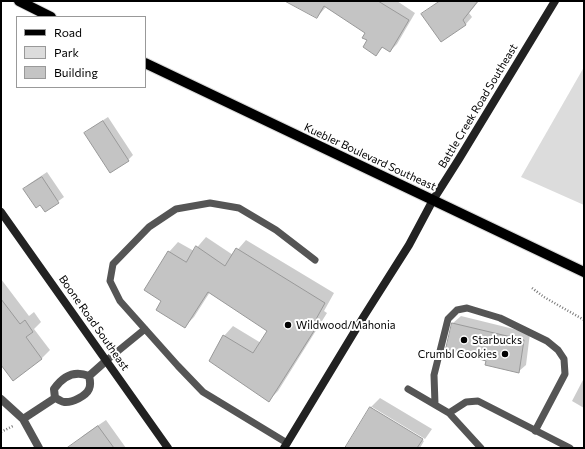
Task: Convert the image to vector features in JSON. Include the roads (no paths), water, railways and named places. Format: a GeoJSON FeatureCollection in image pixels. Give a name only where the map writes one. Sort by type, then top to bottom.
{"type":"FeatureCollection","features":[{"type":"Feature","properties":{"kind":"main road"},"geometry":{"type":"LineString","coordinates":[[19,1],[49,16]]}},
{"type":"Feature","properties":{"kind":"main road","name":"Battle Creek Road Southeast"},"geometry":{"type":"LineString","coordinates":[[285,446],[409,245],[433,200],[555,1]]}},
{"type":"Feature","properties":{"kind":"main road","name":"Kuebler Boulevard Southeast"},"geometry":{"type":"LineString","coordinates":[[146,63],[584,272]]}},
{"type":"Feature","properties":{"kind":"main road","name":"Boone Road Southeast"},"geometry":{"type":"LineString","coordinates":[[1,212],[168,448]]}},
{"type":"Feature","properties":{"kind":"street"},"geometry":{"type":"LineString","coordinates":[[89,376],[107,360]]}},
{"type":"Feature","properties":{"kind":"street"},"geometry":{"type":"LineString","coordinates":[[56,398],[54,389],[59,382],[70,375],[80,373],[89,376]]}},
{"type":"Feature","properties":{"kind":"street"},"geometry":{"type":"LineString","coordinates":[[56,398],[64,402],[74,400],[84,394],[89,389],[89,376]]}},
{"type":"Feature","properties":{"kind":"street"},"geometry":{"type":"LineString","coordinates":[[23,419],[56,398]]}},
{"type":"Feature","properties":{"kind":"street"},"geometry":{"type":"LineString","coordinates":[[1,399],[23,419],[39,448]]}},
{"type":"Feature","properties":{"kind":"lane"},"geometry":{"type":"LineString","coordinates":[[285,446],[203,392],[120,301],[110,281],[113,264],[149,227],[176,209],[210,203],[239,208],[276,230],[315,260]]}},
{"type":"Feature","properties":{"kind":"lane"},"geometry":{"type":"LineString","coordinates":[[435,404],[434,376],[448,319],[457,310],[467,308],[500,318],[547,341],[558,350],[564,359],[565,374],[535,431]]}},
{"type":"Feature","properties":{"kind":"lane"},"geometry":{"type":"LineString","coordinates":[[107,360],[145,329]]}},
{"type":"Feature","properties":{"kind":"lane"},"geometry":{"type":"LineString","coordinates":[[408,389],[449,413],[480,448]]}},
{"type":"Feature","properties":{"kind":"lane"},"geometry":{"type":"LineString","coordinates":[[449,413],[466,402],[478,401],[570,448]]}},
{"type":"Feature","properties":{"kind":"place","name":"Wildwood/Mahonia"},"geometry":{"type":"Point","coordinates":[288,325]}},
{"type":"Feature","properties":{"kind":"place","name":"Starbucks"},"geometry":{"type":"Point","coordinates":[464,340]}},
{"type":"Feature","properties":{"kind":"place","name":"Crumbl Cookies"},"geometry":{"type":"Point","coordinates":[505,354]}}]}
